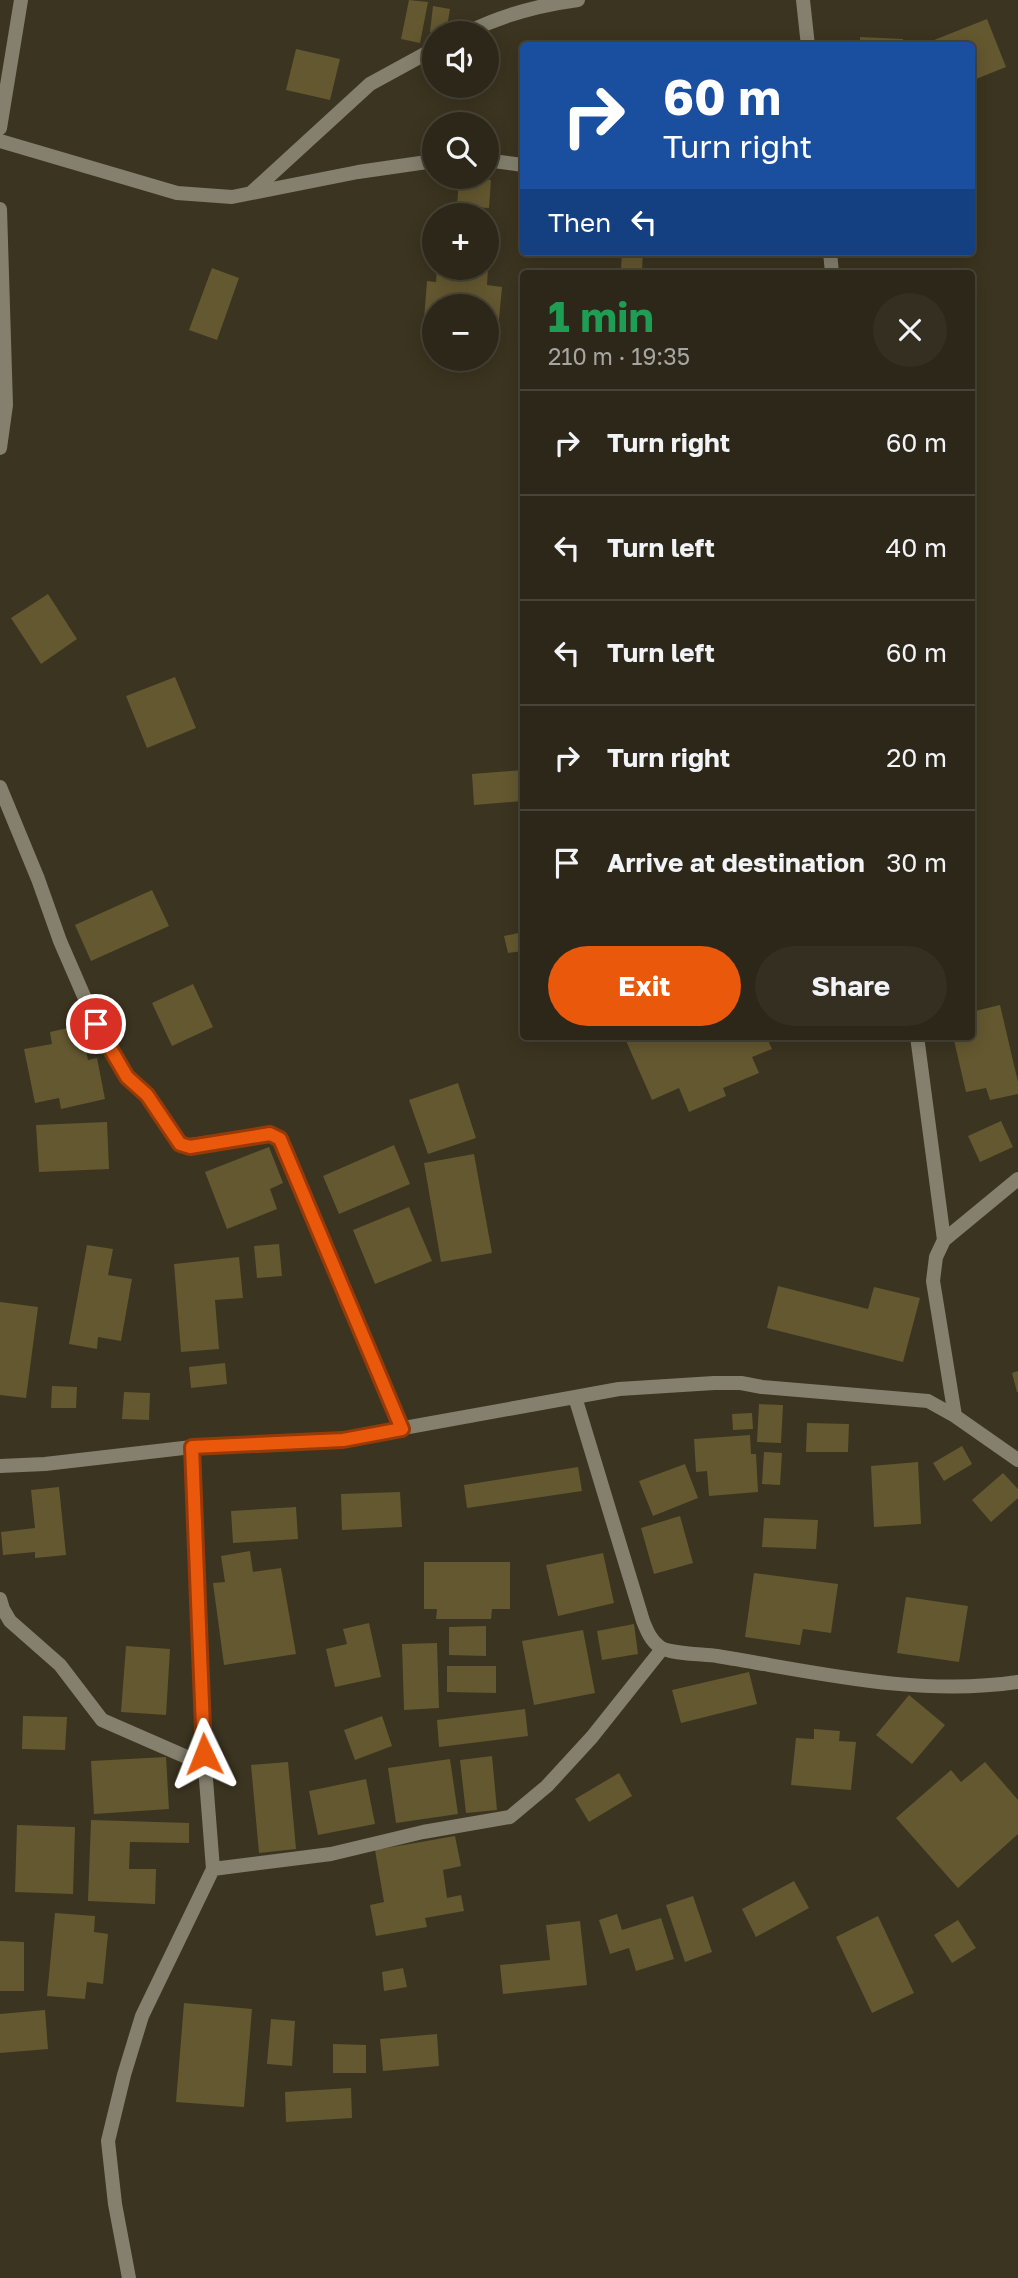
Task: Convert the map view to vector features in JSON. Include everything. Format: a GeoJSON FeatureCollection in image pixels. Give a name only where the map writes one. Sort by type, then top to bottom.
{"type":"FeatureCollection","features":[{"type":"Feature","properties":{"kind":"street"},"geometry":{"type":"LineString","coordinates":[[0,128],[21,0]]}},
{"type":"Feature","properties":{"kind":"street"},"geometry":{"type":"LineString","coordinates":[[496,21],[578,0]]}},
{"type":"Feature","properties":{"kind":"street"},"geometry":{"type":"LineString","coordinates":[[803,0],[808,42]]}},
{"type":"Feature","properties":{"kind":"street"},"geometry":{"type":"LineString","coordinates":[[251,193],[370,84],[422,56]]}},
{"type":"Feature","properties":{"kind":"street"},"geometry":{"type":"LineString","coordinates":[[0,141],[177,193],[232,197],[358,172],[422,163]]}},
{"type":"Feature","properties":{"kind":"street"},"geometry":{"type":"LineString","coordinates":[[499,162],[520,165]]}},
{"type":"Feature","properties":{"kind":"street"},"geometry":{"type":"LineString","coordinates":[[0,209],[6,405],[0,448]]}},
{"type":"Feature","properties":{"kind":"street"},"geometry":{"type":"LineString","coordinates":[[0,787],[60,941],[96,1024],[127,1077],[147,1095],[178,1142],[184,1146],[270,1134],[280,1139],[402,1429]]}},
{"type":"Feature","properties":{"kind":"street"},"geometry":{"type":"LineString","coordinates":[[918,1040],[944,1240]]}},
{"type":"Feature","properties":{"kind":"street"},"geometry":{"type":"LineString","coordinates":[[955,1416],[933,1281],[936,1256],[944,1240],[1018,1179]]}},
{"type":"Feature","properties":{"kind":"street"},"geometry":{"type":"LineString","coordinates":[[0,1466],[45,1464],[192,1447],[343,1440],[619,1389],[741,1383],[928,1401],[955,1416],[1018,1460]]}},
{"type":"Feature","properties":{"kind":"street"},"geometry":{"type":"LineString","coordinates":[[575,1397],[643,1621],[650,1639],[662,1649],[888,1684],[989,1686],[1018,1682]]}},
{"type":"Feature","properties":{"kind":"street"},"geometry":{"type":"LineString","coordinates":[[130,2278],[115,2204],[108,2141],[142,2016],[213,1869],[205,1765],[192,1447]]}},
{"type":"Feature","properties":{"kind":"street"},"geometry":{"type":"LineString","coordinates":[[0,1599],[10,1621],[60,1665],[102,1720],[205,1765]]}},
{"type":"Feature","properties":{"kind":"street"},"geometry":{"type":"LineString","coordinates":[[213,1869],[331,1854],[423,1832],[510,1817],[547,1786],[592,1737],[662,1649]]}},
{"type":"Feature","properties":{"kind":"building"},"geometry":{"type":"Polygon","coordinates":[[[409,0],[428,2],[424,21],[422,21],[420,43],[401,39],[409,0]]]}},
{"type":"Feature","properties":{"kind":"building"},"geometry":{"type":"Polygon","coordinates":[[[433,6],[450,9],[448,21],[431,21],[433,6]]]}},
{"type":"Feature","properties":{"kind":"building"},"geometry":{"type":"Polygon","coordinates":[[[987,19],[1006,67],[975,79],[975,42],[929,42],[987,19]]]}},
{"type":"Feature","properties":{"kind":"building"},"geometry":{"type":"Polygon","coordinates":[[[860,37],[903,39],[903,42],[860,42],[860,37]]]}},
{"type":"Feature","properties":{"kind":"building"},"geometry":{"type":"Polygon","coordinates":[[[296,49],[340,59],[330,100],[286,90],[296,49]]]}},
{"type":"Feature","properties":{"kind":"building"},"geometry":{"type":"Polygon","coordinates":[[[458,189],[490,189],[489,203],[457,203],[458,189]]]}},
{"type":"Feature","properties":{"kind":"building"},"geometry":{"type":"Polygon","coordinates":[[[622,256],[643,256],[642,270],[621,269],[622,256]]]}},
{"type":"Feature","properties":{"kind":"building"},"geometry":{"type":"Polygon","coordinates":[[[212,268],[239,278],[217,340],[189,330],[212,268]]]}},
{"type":"Feature","properties":{"kind":"building"},"geometry":{"type":"Polygon","coordinates":[[[487,280],[487,285],[502,287],[499,319],[499,294],[426,294],[427,281],[487,280]]]}},
{"type":"Feature","properties":{"kind":"building"},"geometry":{"type":"Polygon","coordinates":[[[48,594],[77,639],[41,664],[11,618],[48,594]]]}},
{"type":"Feature","properties":{"kind":"building"},"geometry":{"type":"Polygon","coordinates":[[[175,677],[196,728],[147,748],[126,696],[175,677]]]}},
{"type":"Feature","properties":{"kind":"building"},"geometry":{"type":"Polygon","coordinates":[[[520,770],[520,801],[474,805],[472,774],[520,770]]]}},
{"type":"Feature","properties":{"kind":"building"},"geometry":{"type":"Polygon","coordinates":[[[152,890],[169,926],[91,961],[75,925],[152,890]]]}},
{"type":"Feature","properties":{"kind":"building"},"geometry":{"type":"Polygon","coordinates":[[[520,933],[520,951],[508,953],[504,936],[520,933]]]}},
{"type":"Feature","properties":{"kind":"building"},"geometry":{"type":"Polygon","coordinates":[[[193,984],[213,1027],[172,1046],[152,1003],[193,984]]]}},
{"type":"Feature","properties":{"kind":"building"},"geometry":{"type":"Polygon","coordinates":[[[1000,1005],[1018,1082],[1018,1094],[990,1100],[986,1088],[966,1092],[954,1040],[975,1040],[975,1011],[1000,1005]]]}},
{"type":"Feature","properties":{"kind":"building"},"geometry":{"type":"Polygon","coordinates":[[[72,1027],[75,1042],[84,1040],[88,1060],[97,1058],[105,1099],[61,1109],[59,1098],[35,1103],[24,1049],[52,1044],[50,1032],[72,1027]]]}},
{"type":"Feature","properties":{"kind":"building"},"geometry":{"type":"Polygon","coordinates":[[[626,1040],[768,1040],[772,1049],[752,1057],[759,1073],[723,1088],[726,1096],[689,1112],[679,1088],[652,1100],[626,1040]]]}},
{"type":"Feature","properties":{"kind":"building"},"geometry":{"type":"Polygon","coordinates":[[[458,1083],[476,1138],[428,1154],[409,1100],[458,1083]]]}},
{"type":"Feature","properties":{"kind":"building"},"geometry":{"type":"Polygon","coordinates":[[[1001,1121],[1013,1147],[980,1162],[968,1136],[1001,1121]]]}},
{"type":"Feature","properties":{"kind":"building"},"geometry":{"type":"Polygon","coordinates":[[[107,1122],[109,1169],[39,1172],[36,1125],[107,1122]]]}},
{"type":"Feature","properties":{"kind":"building"},"geometry":{"type":"Polygon","coordinates":[[[394,1145],[410,1184],[339,1214],[323,1176],[394,1145]]]}},
{"type":"Feature","properties":{"kind":"building"},"geometry":{"type":"Polygon","coordinates":[[[269,1147],[283,1183],[270,1189],[277,1209],[227,1229],[205,1172],[269,1147]]]}},
{"type":"Feature","properties":{"kind":"building"},"geometry":{"type":"Polygon","coordinates":[[[474,1154],[492,1253],[441,1262],[424,1163],[474,1154]]]}},
{"type":"Feature","properties":{"kind":"building"},"geometry":{"type":"Polygon","coordinates":[[[409,1207],[432,1261],[375,1284],[353,1230],[409,1207]]]}},
{"type":"Feature","properties":{"kind":"building"},"geometry":{"type":"Polygon","coordinates":[[[279,1244],[282,1276],[257,1278],[254,1246],[279,1244]]]}},
{"type":"Feature","properties":{"kind":"building"},"geometry":{"type":"Polygon","coordinates":[[[87,1245],[113,1249],[108,1275],[132,1279],[121,1341],[98,1337],[97,1349],[69,1344],[87,1245]]]}},
{"type":"Feature","properties":{"kind":"building"},"geometry":{"type":"Polygon","coordinates":[[[239,1257],[243,1298],[215,1300],[219,1349],[181,1352],[174,1264],[239,1257]]]}},
{"type":"Feature","properties":{"kind":"building"},"geometry":{"type":"Polygon","coordinates":[[[778,1286],[868,1309],[874,1287],[920,1298],[903,1362],[767,1328],[778,1286]]]}},
{"type":"Feature","properties":{"kind":"building"},"geometry":{"type":"Polygon","coordinates":[[[0,1302],[38,1307],[26,1398],[0,1395],[0,1302]]]}},
{"type":"Feature","properties":{"kind":"building"},"geometry":{"type":"Polygon","coordinates":[[[225,1363],[227,1384],[191,1388],[189,1367],[225,1363]]]}},
{"type":"Feature","properties":{"kind":"building"},"geometry":{"type":"Polygon","coordinates":[[[1018,1371],[1018,1392],[1017,1392],[1012,1373],[1018,1371]]]}},
{"type":"Feature","properties":{"kind":"building"},"geometry":{"type":"Polygon","coordinates":[[[52,1386],[77,1387],[76,1408],[51,1408],[52,1386]]]}},
{"type":"Feature","properties":{"kind":"building"},"geometry":{"type":"Polygon","coordinates":[[[124,1392],[150,1393],[149,1420],[122,1419],[124,1392]]]}},
{"type":"Feature","properties":{"kind":"building"},"geometry":{"type":"Polygon","coordinates":[[[759,1404],[783,1405],[781,1443],[757,1442],[759,1404]]]}},
{"type":"Feature","properties":{"kind":"building"},"geometry":{"type":"Polygon","coordinates":[[[752,1413],[753,1429],[733,1430],[732,1414],[752,1413]]]}},
{"type":"Feature","properties":{"kind":"building"},"geometry":{"type":"Polygon","coordinates":[[[807,1423],[849,1424],[848,1452],[806,1452],[807,1423]]]}},
{"type":"Feature","properties":{"kind":"building"},"geometry":{"type":"Polygon","coordinates":[[[750,1435],[751,1454],[756,1454],[758,1492],[709,1496],[707,1471],[696,1472],[694,1439],[750,1435]]]}},
{"type":"Feature","properties":{"kind":"building"},"geometry":{"type":"Polygon","coordinates":[[[962,1446],[972,1464],[944,1481],[933,1463],[962,1446]]]}},
{"type":"Feature","properties":{"kind":"building"},"geometry":{"type":"Polygon","coordinates":[[[764,1452],[782,1453],[780,1485],[762,1484],[764,1452]]]}},
{"type":"Feature","properties":{"kind":"building"},"geometry":{"type":"Polygon","coordinates":[[[918,1462],[921,1524],[874,1527],[871,1466],[918,1462]]]}},
{"type":"Feature","properties":{"kind":"building"},"geometry":{"type":"Polygon","coordinates":[[[685,1464],[698,1498],[653,1516],[639,1481],[685,1464]]]}},
{"type":"Feature","properties":{"kind":"building"},"geometry":{"type":"Polygon","coordinates":[[[578,1467],[582,1491],[467,1508],[464,1485],[578,1467]]]}},
{"type":"Feature","properties":{"kind":"building"},"geometry":{"type":"Polygon","coordinates":[[[1003,1473],[1018,1489],[1018,1498],[991,1522],[972,1500],[1003,1473]]]}},
{"type":"Feature","properties":{"kind":"building"},"geometry":{"type":"Polygon","coordinates":[[[59,1487],[66,1555],[35,1558],[35,1552],[3,1555],[1,1532],[35,1528],[31,1490],[59,1487]]]}},
{"type":"Feature","properties":{"kind":"building"},"geometry":{"type":"Polygon","coordinates":[[[400,1492],[402,1527],[342,1530],[341,1494],[400,1492]]]}},
{"type":"Feature","properties":{"kind":"building"},"geometry":{"type":"Polygon","coordinates":[[[296,1507],[298,1539],[233,1543],[231,1511],[296,1507]]]}},
{"type":"Feature","properties":{"kind":"building"},"geometry":{"type":"Polygon","coordinates":[[[680,1516],[693,1563],[654,1574],[641,1528],[680,1516]]]}},
{"type":"Feature","properties":{"kind":"building"},"geometry":{"type":"Polygon","coordinates":[[[764,1518],[818,1520],[816,1549],[762,1547],[764,1518]]]}},
{"type":"Feature","properties":{"kind":"building"},"geometry":{"type":"Polygon","coordinates":[[[250,1551],[253,1572],[281,1568],[296,1654],[224,1665],[213,1583],[225,1582],[221,1556],[250,1551]]]}},
{"type":"Feature","properties":{"kind":"building"},"geometry":{"type":"Polygon","coordinates":[[[603,1553],[614,1603],[558,1616],[546,1565],[603,1553]]]}},
{"type":"Feature","properties":{"kind":"building"},"geometry":{"type":"Polygon","coordinates":[[[424,1562],[510,1562],[510,1609],[492,1609],[491,1619],[436,1619],[437,1609],[424,1609],[424,1562]]]}},
{"type":"Feature","properties":{"kind":"building"},"geometry":{"type":"Polygon","coordinates":[[[754,1573],[838,1584],[831,1633],[803,1629],[800,1645],[745,1637],[754,1573]]]}},
{"type":"Feature","properties":{"kind":"building"},"geometry":{"type":"Polygon","coordinates":[[[906,1597],[968,1606],[959,1662],[897,1653],[906,1597]]]}},
{"type":"Feature","properties":{"kind":"building"},"geometry":{"type":"Polygon","coordinates":[[[369,1623],[381,1677],[335,1687],[326,1649],[347,1644],[343,1629],[369,1623]]]}},
{"type":"Feature","properties":{"kind":"building"},"geometry":{"type":"Polygon","coordinates":[[[634,1624],[638,1654],[602,1660],[597,1631],[634,1624]]]}},
{"type":"Feature","properties":{"kind":"building"},"geometry":{"type":"Polygon","coordinates":[[[486,1626],[486,1656],[449,1655],[449,1627],[486,1626]]]}},
{"type":"Feature","properties":{"kind":"building"},"geometry":{"type":"Polygon","coordinates":[[[583,1630],[595,1693],[534,1705],[522,1641],[583,1630]]]}},
{"type":"Feature","properties":{"kind":"building"},"geometry":{"type":"Polygon","coordinates":[[[437,1643],[439,1708],[404,1710],[402,1644],[437,1643]]]}},
{"type":"Feature","properties":{"kind":"building"},"geometry":{"type":"Polygon","coordinates":[[[126,1646],[170,1649],[166,1715],[121,1712],[126,1646]]]}},
{"type":"Feature","properties":{"kind":"building"},"geometry":{"type":"Polygon","coordinates":[[[447,1666],[496,1666],[496,1693],[447,1692],[447,1666]]]}},
{"type":"Feature","properties":{"kind":"building"},"geometry":{"type":"Polygon","coordinates":[[[749,1672],[757,1704],[681,1723],[672,1690],[749,1672]]]}},
{"type":"Feature","properties":{"kind":"building"},"geometry":{"type":"Polygon","coordinates":[[[909,1695],[945,1725],[912,1764],[876,1735],[909,1695]]]}},
{"type":"Feature","properties":{"kind":"building"},"geometry":{"type":"Polygon","coordinates":[[[525,1709],[528,1736],[439,1747],[437,1720],[525,1709]]]}},
{"type":"Feature","properties":{"kind":"building"},"geometry":{"type":"Polygon","coordinates":[[[23,1716],[67,1717],[65,1750],[22,1749],[23,1716]]]}},
{"type":"Feature","properties":{"kind":"building"},"geometry":{"type":"Polygon","coordinates":[[[382,1716],[392,1746],[355,1760],[344,1730],[382,1716]]]}},
{"type":"Feature","properties":{"kind":"building"},"geometry":{"type":"Polygon","coordinates":[[[814,1729],[840,1731],[839,1741],[856,1742],[851,1790],[791,1785],[796,1738],[814,1739],[814,1729]]]}},
{"type":"Feature","properties":{"kind":"building"},"geometry":{"type":"Polygon","coordinates":[[[492,1756],[497,1810],[466,1813],[460,1760],[492,1756]]]}},
{"type":"Feature","properties":{"kind":"building"},"geometry":{"type":"Polygon","coordinates":[[[166,1757],[169,1809],[94,1814],[91,1761],[166,1757]]]}},
{"type":"Feature","properties":{"kind":"building"},"geometry":{"type":"Polygon","coordinates":[[[450,1759],[458,1814],[396,1823],[388,1768],[450,1759]]]}},
{"type":"Feature","properties":{"kind":"building"},"geometry":{"type":"Polygon","coordinates":[[[288,1762],[296,1849],[259,1853],[251,1765],[288,1762]]]}},
{"type":"Feature","properties":{"kind":"building"},"geometry":{"type":"Polygon","coordinates":[[[985,1762],[1018,1800],[1018,1834],[958,1888],[896,1818],[951,1770],[961,1782],[985,1762]]]}},
{"type":"Feature","properties":{"kind":"building"},"geometry":{"type":"Polygon","coordinates":[[[619,1773],[632,1796],[589,1822],[575,1799],[619,1773]]]}},
{"type":"Feature","properties":{"kind":"building"},"geometry":{"type":"Polygon","coordinates":[[[366,1779],[375,1824],[318,1835],[309,1791],[366,1779]]]}},
{"type":"Feature","properties":{"kind":"building"},"geometry":{"type":"Polygon","coordinates":[[[91,1820],[189,1823],[189,1843],[130,1842],[129,1869],[156,1869],[155,1904],[88,1901],[91,1820]]]}},
{"type":"Feature","properties":{"kind":"building"},"geometry":{"type":"Polygon","coordinates":[[[17,1825],[75,1827],[73,1894],[15,1892],[17,1825]]]}},
{"type":"Feature","properties":{"kind":"building"},"geometry":{"type":"Polygon","coordinates":[[[455,1836],[461,1866],[443,1870],[447,1898],[461,1895],[464,1911],[425,1918],[427,1927],[376,1936],[370,1905],[384,1902],[375,1850],[455,1836]]]}},
{"type":"Feature","properties":{"kind":"building"},"geometry":{"type":"Polygon","coordinates":[[[794,1881],[809,1908],[756,1937],[742,1909],[794,1881]]]}},
{"type":"Feature","properties":{"kind":"building"},"geometry":{"type":"Polygon","coordinates":[[[693,1896],[712,1952],[685,1962],[666,1905],[693,1896]]]}},
{"type":"Feature","properties":{"kind":"building"},"geometry":{"type":"Polygon","coordinates":[[[55,1913],[95,1916],[94,1932],[108,1934],[103,1984],[87,1982],[85,1999],[47,1996],[55,1913]]]}},
{"type":"Feature","properties":{"kind":"building"},"geometry":{"type":"Polygon","coordinates":[[[617,1914],[622,1930],[661,1918],[674,1959],[636,1971],[629,1948],[610,1954],[599,1920],[617,1914]]]}},
{"type":"Feature","properties":{"kind":"building"},"geometry":{"type":"Polygon","coordinates":[[[878,1916],[914,1993],[872,2013],[836,1937],[878,1916]]]}},
{"type":"Feature","properties":{"kind":"building"},"geometry":{"type":"Polygon","coordinates":[[[958,1920],[976,1948],[952,1963],[934,1935],[958,1920]]]}},
{"type":"Feature","properties":{"kind":"building"},"geometry":{"type":"Polygon","coordinates":[[[580,1921],[587,1985],[503,1994],[500,1965],[550,1960],[546,1925],[580,1921]]]}},
{"type":"Feature","properties":{"kind":"building"},"geometry":{"type":"Polygon","coordinates":[[[0,1941],[24,1942],[24,1991],[0,1991],[0,1941]]]}},
{"type":"Feature","properties":{"kind":"building"},"geometry":{"type":"Polygon","coordinates":[[[403,1968],[407,1987],[384,1991],[382,1972],[403,1968]]]}},
{"type":"Feature","properties":{"kind":"building"},"geometry":{"type":"Polygon","coordinates":[[[184,2003],[252,2009],[244,2107],[176,2102],[184,2003]]]}},
{"type":"Feature","properties":{"kind":"building"},"geometry":{"type":"Polygon","coordinates":[[[45,2010],[48,2049],[0,2053],[0,2014],[45,2010]]]}},
{"type":"Feature","properties":{"kind":"building"},"geometry":{"type":"Polygon","coordinates":[[[271,2019],[295,2021],[292,2066],[267,2064],[271,2019]]]}},
{"type":"Feature","properties":{"kind":"building"},"geometry":{"type":"Polygon","coordinates":[[[437,2034],[439,2066],[383,2071],[380,2039],[437,2034]]]}},
{"type":"Feature","properties":{"kind":"building"},"geometry":{"type":"Polygon","coordinates":[[[333,2044],[366,2045],[366,2073],[333,2073],[333,2044]]]}},
{"type":"Feature","properties":{"kind":"building"},"geometry":{"type":"Polygon","coordinates":[[[351,2088],[352,2118],[286,2122],[285,2092],[351,2088]]]}},
{"type":"Feature","properties":{"kind":"route"},"geometry":{"type":"LineString","coordinates":[[96,1024],[127,1077],[147,1095],[180,1144],[190,1147],[270,1134],[280,1139],[402,1429],[343,1440],[192,1447],[204,1754]]}}]}
